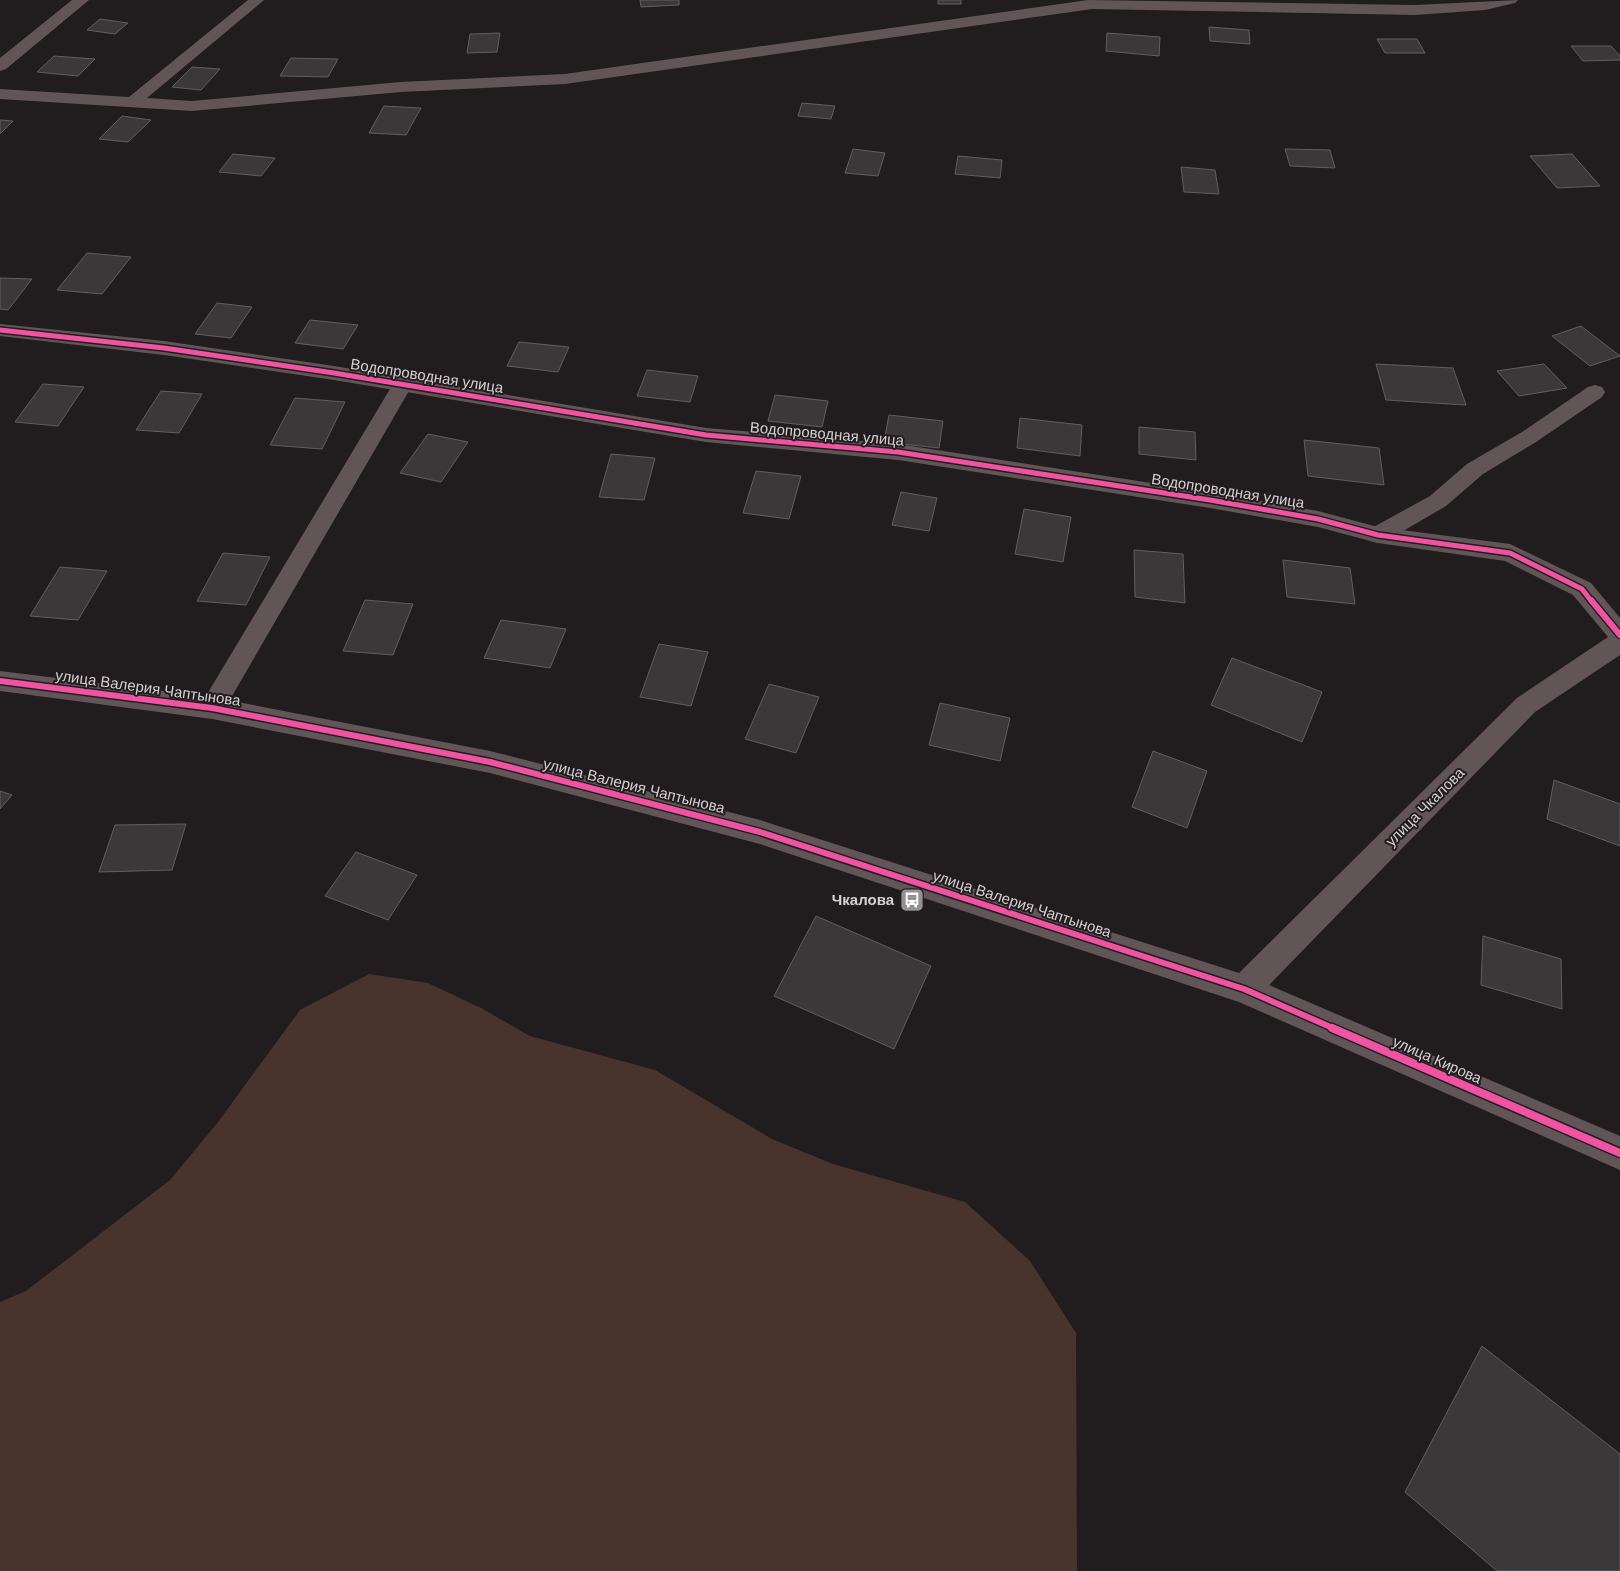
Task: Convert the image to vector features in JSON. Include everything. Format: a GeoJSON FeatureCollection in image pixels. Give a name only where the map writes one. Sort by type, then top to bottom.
{"type":"FeatureCollection","features":[{"type":"Feature","properties":{"kind":"street"},"geometry":{"type":"LineString","coordinates":[[0,66],[81,0]]}},
{"type":"Feature","properties":{"kind":"street"},"geometry":{"type":"LineString","coordinates":[[565,79],[1098,2],[1415,10],[1485,5],[1510,0]]}},
{"type":"Feature","properties":{"kind":"street","name":"Водопроводная улица"},"geometry":{"type":"LineString","coordinates":[[0,330],[164,348],[404,384],[706,435],[898,452],[1318,519],[1378,535],[1510,554],[1582,589],[1620,635]]}},
{"type":"Feature","properties":{"kind":"street","name":"улица Чкалова"},"geometry":{"type":"LineString","coordinates":[[1244,990],[1526,705],[1620,642]]}},
{"type":"Feature","properties":{"kind":"street","name":"улица Валерия Чаптынова"},"geometry":{"type":"LineString","coordinates":[[0,680],[212,708],[490,762],[760,832],[1244,990]]}},
{"type":"Feature","properties":{"kind":"street","name":"улица Кирова"},"geometry":{"type":"LineString","coordinates":[[1244,990],[1620,1153]]}},
{"type":"Feature","properties":{"kind":"lane"},"geometry":{"type":"LineString","coordinates":[[132,103],[257,0]]}},
{"type":"Feature","properties":{"kind":"lane"},"geometry":{"type":"LineString","coordinates":[[0,94],[192,106],[401,87],[565,79]]}},
{"type":"Feature","properties":{"kind":"lane"},"geometry":{"type":"LineString","coordinates":[[212,708],[404,384]]}},
{"type":"Feature","properties":{"kind":"lane"},"geometry":{"type":"LineString","coordinates":[[1378,535],[1438,501],[1475,469],[1529,437],[1595,392]]}},
{"type":"Feature","properties":{"kind":"shaded area"},"geometry":{"type":"Polygon","coordinates":[[[369,974],[428,983],[481,1008],[530,1036],[655,1070],[772,1139],[833,1164],[965,1202],[1030,1261],[1076,1333],[1077,1571],[0,1571],[0,1302],[26,1291],[170,1180],[218,1122],[300,1010],[369,974]]]}},
{"type":"Feature","properties":{"kind":"building"},"geometry":{"type":"Polygon","coordinates":[[[640,0],[679,0],[679,5],[641,7],[640,0]]]}},
{"type":"Feature","properties":{"kind":"building"},"geometry":{"type":"Polygon","coordinates":[[[938,0],[961,0],[961,4],[938,4],[938,0]]]}},
{"type":"Feature","properties":{"kind":"building"},"geometry":{"type":"Polygon","coordinates":[[[100,19],[128,23],[115,34],[87,30],[100,19]]]}},
{"type":"Feature","properties":{"kind":"building"},"geometry":{"type":"Polygon","coordinates":[[[1209,27],[1249,30],[1250,44],[1210,41],[1209,27]]]}},
{"type":"Feature","properties":{"kind":"building"},"geometry":{"type":"Polygon","coordinates":[[[500,33],[497,52],[467,53],[470,34],[500,33]]]}},
{"type":"Feature","properties":{"kind":"building"},"geometry":{"type":"Polygon","coordinates":[[[1107,33],[1160,37],[1159,56],[1106,51],[1107,33]]]}},
{"type":"Feature","properties":{"kind":"building"},"geometry":{"type":"Polygon","coordinates":[[[1377,39],[1417,39],[1425,53],[1385,53],[1377,39]]]}},
{"type":"Feature","properties":{"kind":"building"},"geometry":{"type":"Polygon","coordinates":[[[1571,46],[1611,46],[1620,56],[1620,60],[1583,61],[1571,46]]]}},
{"type":"Feature","properties":{"kind":"building"},"geometry":{"type":"Polygon","coordinates":[[[54,56],[95,59],[78,76],[37,72],[54,56]]]}},
{"type":"Feature","properties":{"kind":"building"},"geometry":{"type":"Polygon","coordinates":[[[291,58],[338,59],[328,77],[280,76],[291,58]]]}},
{"type":"Feature","properties":{"kind":"building"},"geometry":{"type":"Polygon","coordinates":[[[192,67],[220,69],[201,90],[172,87],[192,67]]]}},
{"type":"Feature","properties":{"kind":"building"},"geometry":{"type":"Polygon","coordinates":[[[802,103],[835,106],[831,119],[798,116],[802,103]]]}},
{"type":"Feature","properties":{"kind":"building"},"geometry":{"type":"Polygon","coordinates":[[[384,106],[421,108],[406,135],[369,133],[384,106]]]}},
{"type":"Feature","properties":{"kind":"building"},"geometry":{"type":"Polygon","coordinates":[[[122,116],[151,120],[128,142],[99,139],[122,116]]]}},
{"type":"Feature","properties":{"kind":"building"},"geometry":{"type":"Polygon","coordinates":[[[0,120],[13,121],[0,134],[0,120]]]}},
{"type":"Feature","properties":{"kind":"building"},"geometry":{"type":"Polygon","coordinates":[[[853,149],[885,153],[878,176],[845,173],[853,149]]]}},
{"type":"Feature","properties":{"kind":"building"},"geometry":{"type":"Polygon","coordinates":[[[1285,149],[1330,150],[1335,168],[1290,166],[1285,149]]]}},
{"type":"Feature","properties":{"kind":"building"},"geometry":{"type":"Polygon","coordinates":[[[233,154],[275,158],[261,176],[219,172],[233,154]]]}},
{"type":"Feature","properties":{"kind":"building"},"geometry":{"type":"Polygon","coordinates":[[[1572,154],[1600,186],[1557,188],[1530,156],[1572,154]]]}},
{"type":"Feature","properties":{"kind":"building"},"geometry":{"type":"Polygon","coordinates":[[[958,156],[1002,160],[1000,178],[955,174],[958,156]]]}},
{"type":"Feature","properties":{"kind":"building"},"geometry":{"type":"Polygon","coordinates":[[[1181,167],[1215,170],[1219,194],[1184,192],[1181,167]]]}},
{"type":"Feature","properties":{"kind":"building"},"geometry":{"type":"Polygon","coordinates":[[[87,253],[131,257],[102,294],[57,290],[87,253]]]}},
{"type":"Feature","properties":{"kind":"building"},"geometry":{"type":"Polygon","coordinates":[[[0,278],[32,279],[8,310],[0,309],[0,278]]]}},
{"type":"Feature","properties":{"kind":"building"},"geometry":{"type":"Polygon","coordinates":[[[217,303],[252,307],[231,338],[195,334],[217,303]]]}},
{"type":"Feature","properties":{"kind":"building"},"geometry":{"type":"Polygon","coordinates":[[[310,320],[358,325],[343,349],[295,343],[310,320]]]}},
{"type":"Feature","properties":{"kind":"building"},"geometry":{"type":"Polygon","coordinates":[[[1581,326],[1620,356],[1590,366],[1552,336],[1581,326]]]}},
{"type":"Feature","properties":{"kind":"building"},"geometry":{"type":"Polygon","coordinates":[[[519,342],[569,347],[558,372],[507,366],[519,342]]]}},
{"type":"Feature","properties":{"kind":"building"},"geometry":{"type":"Polygon","coordinates":[[[1376,364],[1453,368],[1466,405],[1386,400],[1376,364]]]}},
{"type":"Feature","properties":{"kind":"building"},"geometry":{"type":"Polygon","coordinates":[[[1544,364],[1567,388],[1519,396],[1497,371],[1544,364]]]}},
{"type":"Feature","properties":{"kind":"building"},"geometry":{"type":"Polygon","coordinates":[[[647,370],[698,376],[690,402],[637,396],[647,370]]]}},
{"type":"Feature","properties":{"kind":"building"},"geometry":{"type":"Polygon","coordinates":[[[43,384],[84,387],[58,426],[15,422],[43,384]]]}},
{"type":"Feature","properties":{"kind":"building"},"geometry":{"type":"Polygon","coordinates":[[[161,391],[202,394],[179,433],[136,430],[161,391]]]}},
{"type":"Feature","properties":{"kind":"building"},"geometry":{"type":"Polygon","coordinates":[[[775,395],[828,401],[822,427],[768,421],[775,395]]]}},
{"type":"Feature","properties":{"kind":"building"},"geometry":{"type":"Polygon","coordinates":[[[295,398],[345,402],[322,449],[270,445],[295,398]]]}},
{"type":"Feature","properties":{"kind":"building"},"geometry":{"type":"Polygon","coordinates":[[[889,415],[943,421],[939,448],[884,442],[889,415]]]}},
{"type":"Feature","properties":{"kind":"building"},"geometry":{"type":"Polygon","coordinates":[[[1020,418],[1082,425],[1080,456],[1017,448],[1020,418]]]}},
{"type":"Feature","properties":{"kind":"building"},"geometry":{"type":"Polygon","coordinates":[[[1139,427],[1195,432],[1196,460],[1139,454],[1139,427]]]}},
{"type":"Feature","properties":{"kind":"building"},"geometry":{"type":"Polygon","coordinates":[[[428,434],[468,442],[441,482],[400,473],[428,434]]]}},
{"type":"Feature","properties":{"kind":"building"},"geometry":{"type":"Polygon","coordinates":[[[1304,440],[1379,448],[1384,485],[1308,476],[1304,440]]]}},
{"type":"Feature","properties":{"kind":"building"},"geometry":{"type":"Polygon","coordinates":[[[611,454],[655,458],[644,500],[599,497],[611,454]]]}},
{"type":"Feature","properties":{"kind":"building"},"geometry":{"type":"Polygon","coordinates":[[[756,471],[801,476],[789,519],[743,513],[756,471]]]}},
{"type":"Feature","properties":{"kind":"building"},"geometry":{"type":"Polygon","coordinates":[[[901,492],[937,498],[929,531],[892,525],[901,492]]]}},
{"type":"Feature","properties":{"kind":"building"},"geometry":{"type":"Polygon","coordinates":[[[1024,509],[1071,517],[1063,562],[1015,554],[1024,509]]]}},
{"type":"Feature","properties":{"kind":"building"},"geometry":{"type":"Polygon","coordinates":[[[1134,550],[1183,554],[1185,603],[1135,597],[1134,550]]]}},
{"type":"Feature","properties":{"kind":"building"},"geometry":{"type":"Polygon","coordinates":[[[223,553],[270,557],[246,605],[197,601],[223,553]]]}},
{"type":"Feature","properties":{"kind":"building"},"geometry":{"type":"Polygon","coordinates":[[[1283,560],[1350,568],[1355,604],[1287,597],[1283,560]]]}},
{"type":"Feature","properties":{"kind":"building"},"geometry":{"type":"Polygon","coordinates":[[[60,567],[107,571],[78,620],[30,616],[60,567]]]}},
{"type":"Feature","properties":{"kind":"building"},"geometry":{"type":"Polygon","coordinates":[[[365,600],[413,604],[393,655],[343,651],[365,600]]]}},
{"type":"Feature","properties":{"kind":"building"},"geometry":{"type":"Polygon","coordinates":[[[501,620],[566,629],[550,668],[484,658],[501,620]]]}},
{"type":"Feature","properties":{"kind":"building"},"geometry":{"type":"Polygon","coordinates":[[[659,644],[708,652],[691,706],[640,697],[659,644]]]}},
{"type":"Feature","properties":{"kind":"building"},"geometry":{"type":"Polygon","coordinates":[[[1232,658],[1322,692],[1302,742],[1211,705],[1232,658]]]}},
{"type":"Feature","properties":{"kind":"building"},"geometry":{"type":"Polygon","coordinates":[[[769,684],[819,697],[796,753],[745,739],[769,684]]]}},
{"type":"Feature","properties":{"kind":"building"},"geometry":{"type":"Polygon","coordinates":[[[940,703],[1010,718],[1000,761],[929,745],[940,703]]]}},
{"type":"Feature","properties":{"kind":"building"},"geometry":{"type":"Polygon","coordinates":[[[1153,751],[1207,771],[1187,828],[1132,807],[1153,751]]]}},
{"type":"Feature","properties":{"kind":"building"},"geometry":{"type":"Polygon","coordinates":[[[1554,780],[1620,804],[1620,846],[1547,819],[1554,780]]]}},
{"type":"Feature","properties":{"kind":"building"},"geometry":{"type":"Polygon","coordinates":[[[0,791],[12,795],[0,809],[0,791]]]}},
{"type":"Feature","properties":{"kind":"building"},"geometry":{"type":"Polygon","coordinates":[[[186,824],[172,870],[99,872],[115,825],[186,824]]]}},
{"type":"Feature","properties":{"kind":"building"},"geometry":{"type":"Polygon","coordinates":[[[356,852],[417,875],[388,920],[325,896],[356,852]]]}},
{"type":"Feature","properties":{"kind":"building"},"geometry":{"type":"Polygon","coordinates":[[[816,916],[931,966],[894,1049],[774,996],[816,916]]]}},
{"type":"Feature","properties":{"kind":"building"},"geometry":{"type":"Polygon","coordinates":[[[1483,936],[1561,959],[1562,1009],[1481,985],[1483,936]]]}},
{"type":"Feature","properties":{"kind":"building"},"geometry":{"type":"Polygon","coordinates":[[[1482,1346],[1620,1454],[1620,1571],[1497,1571],[1405,1492],[1482,1346]]]}},
{"type":"Feature","properties":{"kind":"cycle path"},"geometry":{"type":"LineString","coordinates":[[0,330],[164,348],[334,373],[706,435],[898,452],[1210,500],[1318,519],[1378,535],[1510,553],[1582,589],[1620,635]]}},
{"type":"Feature","properties":{"kind":"cycle path"},"geometry":{"type":"LineString","coordinates":[[0,681],[212,708],[490,762],[760,832],[1244,989],[1620,1153]]}},
{"type":"Feature","properties":{"kind":"place","name":"Чкалова"},"geometry":{"type":"Point","coordinates":[912,900]}}]}
